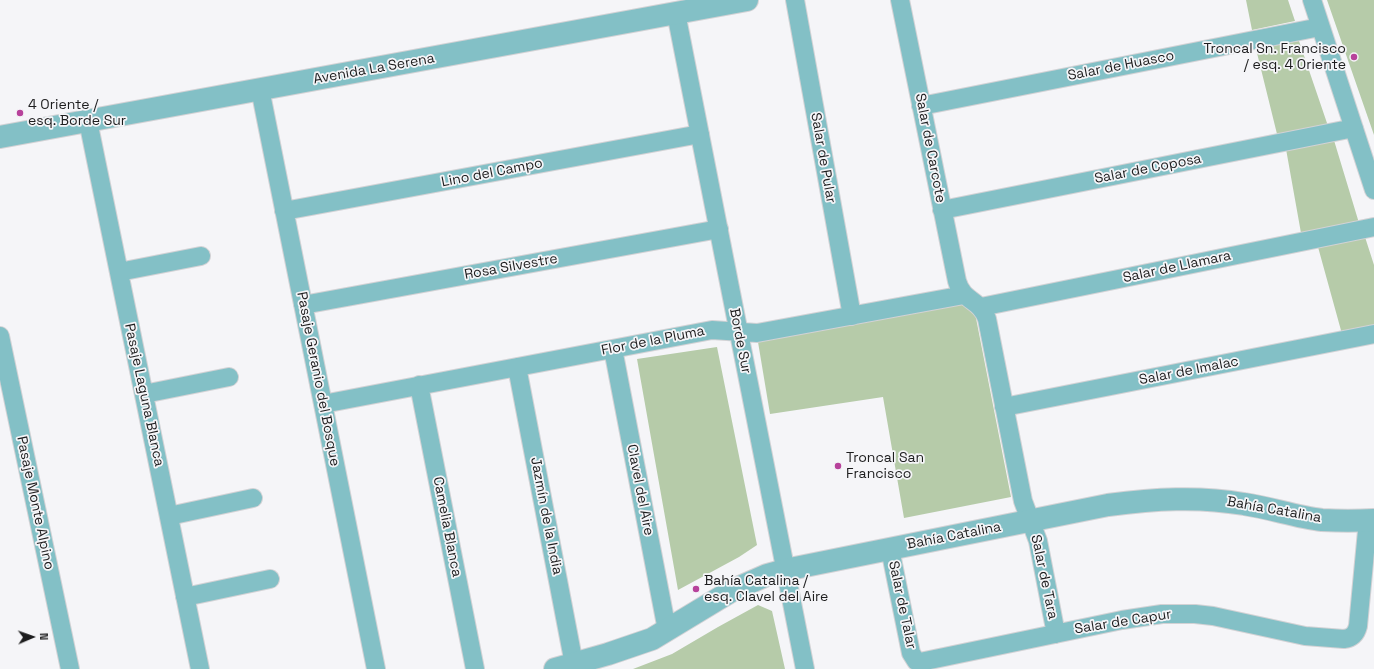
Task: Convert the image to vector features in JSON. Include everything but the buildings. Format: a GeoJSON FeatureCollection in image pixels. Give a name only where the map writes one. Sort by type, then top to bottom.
{"type":"FeatureCollection","features":[{"type":"Feature","properties":{"kind":"street","name":"Avenida La Serena"},"geometry":{"type":"LineString","coordinates":[[0,137],[748,0]]}},
{"type":"Feature","properties":{"kind":"street","name":"Salar de Pular"},"geometry":{"type":"LineString","coordinates":[[794,0],[852,316]]}},
{"type":"Feature","properties":{"kind":"street","name":"Salar de Carcote"},"geometry":{"type":"LineString","coordinates":[[900,0],[956,281],[964,295]]}},
{"type":"Feature","properties":{"kind":"street"},"geometry":{"type":"LineString","coordinates":[[1312,0],[1374,190]]}},
{"type":"Feature","properties":{"kind":"street","name":"Borde Sur"},"geometry":{"type":"LineString","coordinates":[[676,13],[805,669]]}},
{"type":"Feature","properties":{"kind":"street","name":"Salar de Huasco"},"geometry":{"type":"LineString","coordinates":[[922,106],[1320,26]]}},
{"type":"Feature","properties":{"kind":"street","name":"Pasaje Geranio del Bosque"},"geometry":{"type":"LineString","coordinates":[[260,89],[376,669]]}},
{"type":"Feature","properties":{"kind":"street","name":"Pasaje Laguna Blanca"},"geometry":{"type":"LineString","coordinates":[[88,121],[200,669]]}},
{"type":"Feature","properties":{"kind":"street","name":"Salar de Coposa"},"geometry":{"type":"LineString","coordinates":[[942,210],[1354,128]]}},
{"type":"Feature","properties":{"kind":"street","name":"Lino del Campo"},"geometry":{"type":"LineString","coordinates":[[284,211],[700,134]]}},
{"type":"Feature","properties":{"kind":"street","name":"Salar de Llamara"},"geometry":{"type":"LineString","coordinates":[[981,306],[1374,227]]}},
{"type":"Feature","properties":{"kind":"street","name":"Rosa Silvestre"},"geometry":{"type":"LineString","coordinates":[[303,305],[719,229]]}},
{"type":"Feature","properties":{"kind":"street"},"geometry":{"type":"LineString","coordinates":[[119,272],[201,256]]}},
{"type":"Feature","properties":{"kind":"street","name":"Flor de la Pluma"},"geometry":{"type":"LineString","coordinates":[[323,404],[712,330],[757,333],[964,295]]}},
{"type":"Feature","properties":{"kind":"street"},"geometry":{"type":"LineString","coordinates":[[964,295],[981,306],[988,319],[1004,407],[1024,501],[1031,521]]}},
{"type":"Feature","properties":{"kind":"street","name":"Salar de Imalac"},"geometry":{"type":"LineString","coordinates":[[1004,407],[1374,334]]}},
{"type":"Feature","properties":{"kind":"street","name":"Pasaje Monte Alpino"},"geometry":{"type":"LineString","coordinates":[[0,336],[70,669]]}},
{"type":"Feature","properties":{"kind":"street","name":"Clavel del Aire"},"geometry":{"type":"LineString","coordinates":[[612,349],[667,630]]}},
{"type":"Feature","properties":{"kind":"street","name":"Jazmín de la India"},"geometry":{"type":"LineString","coordinates":[[517,367],[564,666]]}},
{"type":"Feature","properties":{"kind":"street"},"geometry":{"type":"LineString","coordinates":[[144,394],[229,377]]}},
{"type":"Feature","properties":{"kind":"street","name":"Camelia Blanca"},"geometry":{"type":"LineString","coordinates":[[419,386],[475,669]]}},
{"type":"Feature","properties":{"kind":"street"},"geometry":{"type":"LineString","coordinates":[[169,516],[253,498]]}},
{"type":"Feature","properties":{"kind":"street","name":"Bahía Catalina"},"geometry":{"type":"LineString","coordinates":[[564,666],[652,639],[733,590],[767,575],[785,570],[1108,505],[1142,500],[1176,498],[1244,504],[1322,520],[1371,520]]}},
{"type":"Feature","properties":{"kind":"street","name":"Salar de Capur"},"geometry":{"type":"LineString","coordinates":[[916,661],[925,662],[1146,616],[1178,613],[1226,618],[1305,636],[1344,639],[1349,638],[1354,635],[1358,626],[1371,520]]}},
{"type":"Feature","properties":{"kind":"street","name":"Salar de Tara"},"geometry":{"type":"LineString","coordinates":[[1031,521],[1038,541],[1056,634]]}},
{"type":"Feature","properties":{"kind":"street","name":"Salar de Talar"},"geometry":{"type":"LineString","coordinates":[[890,549],[911,653],[916,661]]}},
{"type":"Feature","properties":{"kind":"street"},"geometry":{"type":"LineString","coordinates":[[186,597],[270,579]]}},
{"type":"Feature","properties":{"kind":"green space"},"geometry":{"type":"Polygon","coordinates":[[[1246,0],[1288,0],[1295,21],[1252,30],[1246,0]]]}},
{"type":"Feature","properties":{"kind":"green space"},"geometry":{"type":"Polygon","coordinates":[[[1327,0],[1374,0],[1374,135],[1327,0]]]}},
{"type":"Feature","properties":{"kind":"green space"},"geometry":{"type":"Polygon","coordinates":[[[1299,41],[1328,126],[1277,134],[1256,49],[1299,41]]]}},
{"type":"Feature","properties":{"kind":"green space"},"geometry":{"type":"Polygon","coordinates":[[[1333,137],[1359,223],[1301,233],[1286,149],[1333,137]]]}},
{"type":"Feature","properties":{"kind":"green space"},"geometry":{"type":"Polygon","coordinates":[[[1365,237],[1374,265],[1374,328],[1342,334],[1318,247],[1365,237]]]}},
{"type":"Feature","properties":{"kind":"green space"},"geometry":{"type":"Polygon","coordinates":[[[961,303],[975,313],[1011,497],[904,518],[883,397],[770,414],[758,342],[961,303]]]}},
{"type":"Feature","properties":{"kind":"green space"},"geometry":{"type":"Polygon","coordinates":[[[717,347],[757,545],[739,557],[678,590],[637,359],[717,347]]]}},
{"type":"Feature","properties":{"kind":"green space"},"geometry":{"type":"Polygon","coordinates":[[[758,605],[772,611],[785,669],[633,669],[672,654],[758,605]]]}},
{"type":"Feature","properties":{"kind":"place","name":"Troncal Sn. Francisco / esq. 4 Oriente"},"geometry":{"type":"Point","coordinates":[1354,57]}},
{"type":"Feature","properties":{"kind":"place","name":"4 Oriente / esq. Borde Sur"},"geometry":{"type":"Point","coordinates":[20,113]}},
{"type":"Feature","properties":{"kind":"place","name":"Troncal San Francisco"},"geometry":{"type":"Point","coordinates":[838,466]}},
{"type":"Feature","properties":{"kind":"place","name":"Bahía Catalina / esq. Clavel del Aire"},"geometry":{"type":"Point","coordinates":[696,589]}}]}
